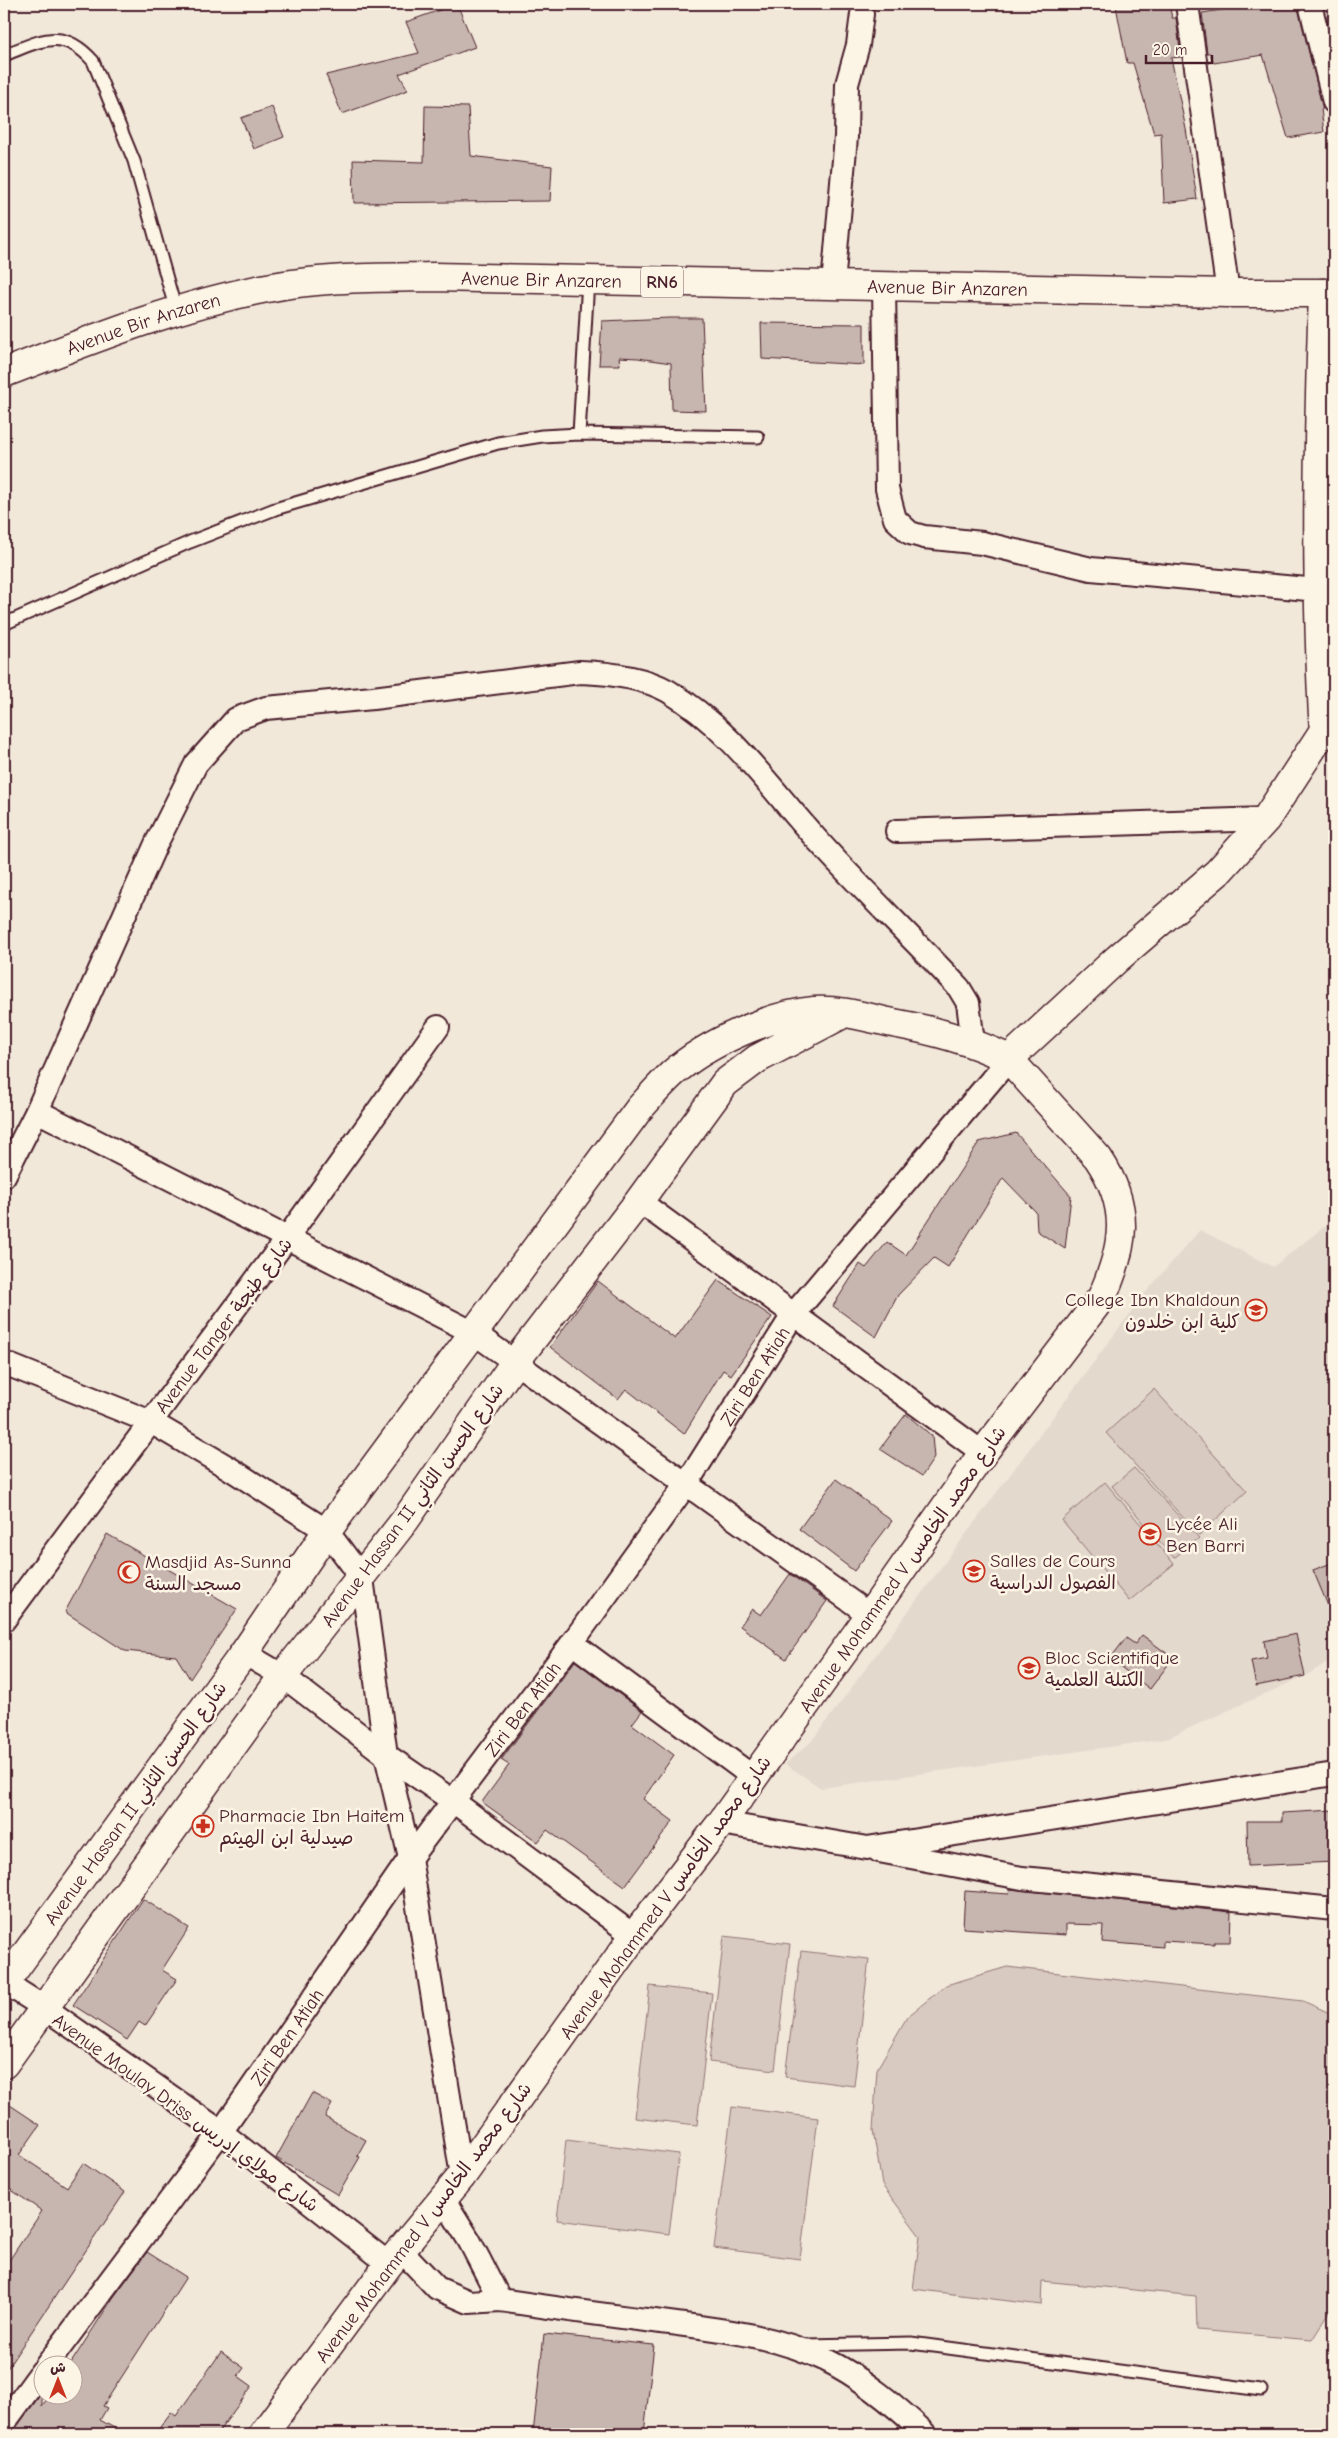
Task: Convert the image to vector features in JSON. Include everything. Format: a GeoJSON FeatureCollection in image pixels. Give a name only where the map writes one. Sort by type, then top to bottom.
{"type":"FeatureCollection","features":[{"type":"Feature","properties":{"kind":"street"},"geometry":{"type":"LineString","coordinates":[[1187,4],[1228,293]]}},
{"type":"Feature","properties":{"kind":"street"},"geometry":{"type":"LineString","coordinates":[[1310,4],[1334,102]]}},
{"type":"Feature","properties":{"kind":"street"},"geometry":{"type":"LineString","coordinates":[[833,285],[846,137],[847,84],[858,45],[862,14]]}},
{"type":"Feature","properties":{"kind":"street","name":"Avenue Bir Anzaren"},"geometry":{"type":"LineString","coordinates":[[4,373],[176,311],[268,288],[313,281],[425,277],[1228,293],[1329,293]]}},
{"type":"Feature","properties":{"kind":"street"},"geometry":{"type":"LineString","coordinates":[[884,286],[887,489],[894,519],[910,533],[924,537],[982,542],[1091,569],[1318,590]]}},
{"type":"Feature","properties":{"kind":"street"},"geometry":{"type":"LineString","coordinates":[[1009,1059],[1117,958],[1218,872],[1266,819],[1331,730],[1318,590],[1318,445],[1329,293]]}},
{"type":"Feature","properties":{"kind":"street"},"geometry":{"type":"LineString","coordinates":[[4,1176],[37,1111],[156,844],[196,764],[236,719],[266,708],[373,698],[580,672],[610,673],[666,690],[704,716],[731,743],[821,844],[959,988],[968,1003],[973,1042]]}},
{"type":"Feature","properties":{"kind":"street"},"geometry":{"type":"LineString","coordinates":[[897,831],[1266,819]]}},
{"type":"Feature","properties":{"kind":"street","name":"Avenue Hassan II شارع الحسن الثاني"},"geometry":{"type":"LineString","coordinates":[[4,1983],[244,1653],[327,1532],[639,1109],[674,1072],[722,1040],[764,1022],[815,1011],[843,1014],[918,1028],[973,1042],[1009,1059]]}},
{"type":"Feature","properties":{"kind":"street","name":"Avenue Hassan II شارع الحسن الثاني"},"geometry":{"type":"LineString","coordinates":[[4,2064],[283,1676],[362,1578],[406,1519],[516,1362],[639,1202],[726,1084],[772,1050],[843,1014]]}},
{"type":"Feature","properties":{"kind":"street","name":"Avenue Tanger شارع طنجة"},"geometry":{"type":"LineString","coordinates":[[4,1620],[287,1238],[438,1027]]}},
{"type":"Feature","properties":{"kind":"street","name":"Ziri Ben Atiah"},"geometry":{"type":"LineString","coordinates":[[53,2356],[221,2132],[410,1858],[572,1643],[687,1483],[793,1315],[1009,1059]]}},
{"type":"Feature","properties":{"kind":"street","name":"Avenue Mohammed V شارع محمد الخامس"},"geometry":{"type":"LineString","coordinates":[[263,2434],[395,2257],[462,2176],[634,1936],[721,1822],[870,1615],[983,1453],[1102,1297],[1115,1268],[1122,1226],[1120,1204],[1110,1175],[1098,1158],[1009,1059]]}},
{"type":"Feature","properties":{"kind":"street"},"geometry":{"type":"LineString","coordinates":[[37,1111],[474,1333],[870,1615]]}},
{"type":"Feature","properties":{"kind":"street"},"geometry":{"type":"LineString","coordinates":[[639,1202],[983,1453]]}},
{"type":"Feature","properties":{"kind":"street"},"geometry":{"type":"LineString","coordinates":[[4,1363],[151,1422],[229,1468],[327,1532],[362,1578],[386,1755],[410,1858],[462,2176]]}},
{"type":"Feature","properties":{"kind":"street"},"geometry":{"type":"LineString","coordinates":[[572,1643],[753,1777]]}},
{"type":"Feature","properties":{"kind":"street"},"geometry":{"type":"LineString","coordinates":[[244,1653],[283,1676],[386,1755],[452,1801],[634,1936]]}},
{"type":"Feature","properties":{"kind":"street"},"geometry":{"type":"LineString","coordinates":[[867,1848],[1334,1774]]}},
{"type":"Feature","properties":{"kind":"street"},"geometry":{"type":"LineString","coordinates":[[721,1822],[1022,1878],[1334,1909]]}},
{"type":"Feature","properties":{"kind":"street","name":"Avenue Moulay Driss شارع مولاي إدريس"},"geometry":{"type":"LineString","coordinates":[[4,1983],[45,2008],[437,2288],[469,2302],[500,2300],[723,2330],[791,2346],[826,2360],[860,2380],[896,2406],[926,2434]]}},
{"type":"Feature","properties":{"kind":"street"},"geometry":{"type":"LineString","coordinates":[[444,2200],[469,2240],[500,2300]]}},
{"type":"Feature","properties":{"kind":"street"},"geometry":{"type":"LineString","coordinates":[[4,2422],[32,2384]]}},
{"type":"Feature","properties":{"kind":"lane"},"geometry":{"type":"LineString","coordinates":[[4,55],[46,39],[67,39],[84,50],[93,61],[134,161],[176,311]]}},
{"type":"Feature","properties":{"kind":"lane"},"geometry":{"type":"LineString","coordinates":[[579,434],[588,280]]}},
{"type":"Feature","properties":{"kind":"lane"},"geometry":{"type":"LineString","coordinates":[[4,624],[190,542],[275,509],[498,443],[542,436],[579,434],[758,437]]}},
{"type":"Feature","properties":{"kind":"lane"},"geometry":{"type":"LineString","coordinates":[[791,2346],[911,2343],[1261,2390]]}},
{"type":"Feature","properties":{"kind":"shaded area","name":"Lycée Ali Ben Barri"},"geometry":{"type":"Polygon","coordinates":[[[1334,1219],[1334,1658],[1307,1675],[1165,1739],[821,1788],[785,1764],[811,1742],[1146,1292],[1200,1230],[1273,1267],[1334,1219]]]}},
{"type":"Feature","properties":{"kind":"shaded area"},"geometry":{"type":"Polygon","coordinates":[[[1154,1389],[1247,1491],[1199,1535],[1106,1433],[1154,1389]]]}},
{"type":"Feature","properties":{"kind":"shaded area"},"geometry":{"type":"Polygon","coordinates":[[[1134,1468],[1199,1538],[1174,1558],[1112,1486],[1134,1468]]]}},
{"type":"Feature","properties":{"kind":"shaded area"},"geometry":{"type":"Polygon","coordinates":[[[1105,1482],[1174,1564],[1129,1601],[1062,1520],[1105,1482]]]}},
{"type":"Feature","properties":{"kind":"shaded area"},"geometry":{"type":"Polygon","coordinates":[[[724,1936],[790,1944],[775,2070],[709,2062],[724,1936]]]}},
{"type":"Feature","properties":{"kind":"shaded area"},"geometry":{"type":"Polygon","coordinates":[[[801,1951],[869,1959],[854,2086],[785,2077],[801,1951]]]}},
{"type":"Feature","properties":{"kind":"shaded area"},"geometry":{"type":"Polygon","coordinates":[[[1007,1967],[1303,2001],[1334,2015],[1334,2305],[1312,2340],[1197,2330],[1196,2296],[1042,2281],[1041,2305],[913,2289],[920,2236],[882,2185],[873,2130],[877,2069],[907,2017],[946,1985],[1007,1967]]]}},
{"type":"Feature","properties":{"kind":"shaded area"},"geometry":{"type":"Polygon","coordinates":[[[650,1986],[712,1993],[697,2125],[635,2118],[650,1986]]]}},
{"type":"Feature","properties":{"kind":"shaded area"},"geometry":{"type":"Polygon","coordinates":[[[732,2107],[818,2118],[800,2259],[714,2248],[732,2107]]]}},
{"type":"Feature","properties":{"kind":"shaded area"},"geometry":{"type":"Polygon","coordinates":[[[566,2140],[679,2154],[669,2234],[557,2220],[566,2140]]]}},
{"type":"Feature","properties":{"kind":"building"},"geometry":{"type":"Polygon","coordinates":[[[457,4],[475,47],[399,74],[408,90],[342,114],[326,75],[419,53],[406,22],[457,4]]]}},
{"type":"Feature","properties":{"kind":"building"},"geometry":{"type":"Polygon","coordinates":[[[1169,4],[1172,18],[1176,18],[1181,57],[1171,58],[1186,129],[1197,199],[1164,203],[1161,133],[1154,134],[1133,63],[1127,63],[1116,6],[1169,4]]]}},
{"type":"Feature","properties":{"kind":"building"},"geometry":{"type":"Polygon","coordinates":[[[1261,4],[1297,4],[1323,109],[1321,109],[1324,132],[1288,138],[1263,55],[1214,63],[1210,53],[1207,53],[1202,13],[1261,4]]]}},
{"type":"Feature","properties":{"kind":"building"},"geometry":{"type":"Polygon","coordinates":[[[1334,15],[1334,48],[1326,16],[1334,15]]]}},
{"type":"Feature","properties":{"kind":"building"},"geometry":{"type":"Polygon","coordinates":[[[425,106],[468,107],[471,156],[552,166],[550,201],[354,203],[353,160],[424,162],[425,106]]]}},
{"type":"Feature","properties":{"kind":"building"},"geometry":{"type":"Polygon","coordinates":[[[272,107],[284,137],[254,149],[241,118],[272,107]]]}},
{"type":"Feature","properties":{"kind":"building"},"geometry":{"type":"Polygon","coordinates":[[[702,318],[706,411],[672,410],[671,363],[619,357],[620,365],[599,365],[602,321],[702,318]]]}},
{"type":"Feature","properties":{"kind":"building"},"geometry":{"type":"Polygon","coordinates":[[[761,323],[864,324],[864,365],[762,359],[761,323]]]}},
{"type":"Feature","properties":{"kind":"building"},"geometry":{"type":"Polygon","coordinates":[[[1016,1133],[1071,1196],[1065,1249],[1037,1231],[1036,1212],[1003,1178],[948,1267],[934,1258],[898,1295],[876,1337],[833,1306],[860,1264],[866,1268],[887,1242],[906,1255],[979,1142],[1016,1133]]]}},
{"type":"Feature","properties":{"kind":"building"},"geometry":{"type":"Polygon","coordinates":[[[718,1280],[772,1317],[731,1375],[723,1370],[684,1434],[626,1389],[618,1399],[550,1347],[598,1281],[675,1339],[718,1280]]]}},
{"type":"Feature","properties":{"kind":"building"},"geometry":{"type":"Polygon","coordinates":[[[906,1414],[932,1436],[934,1458],[922,1476],[880,1449],[906,1414]]]}},
{"type":"Feature","properties":{"kind":"building"},"geometry":{"type":"Polygon","coordinates":[[[836,1479],[892,1521],[854,1571],[799,1529],[836,1479]]]}},
{"type":"Feature","properties":{"kind":"building","name":"Masdjid As-Sunna مسجد السنة"},"geometry":{"type":"Polygon","coordinates":[[[107,1534],[237,1609],[190,1679],[176,1656],[125,1651],[65,1612],[107,1534]]]}},
{"type":"Feature","properties":{"kind":"building"},"geometry":{"type":"Polygon","coordinates":[[[1334,1562],[1334,1620],[1313,1570],[1334,1562]]]}},
{"type":"Feature","properties":{"kind":"building"},"geometry":{"type":"Polygon","coordinates":[[[790,1574],[827,1601],[786,1659],[740,1626],[752,1609],[761,1615],[790,1574]]]}},
{"type":"Feature","properties":{"kind":"building"},"geometry":{"type":"Polygon","coordinates":[[[1296,1634],[1305,1676],[1256,1686],[1251,1661],[1267,1658],[1264,1641],[1296,1634]]]}},
{"type":"Feature","properties":{"kind":"building"},"geometry":{"type":"Polygon","coordinates":[[[1142,1635],[1173,1658],[1150,1689],[1110,1659],[1126,1638],[1135,1644],[1142,1635]]]}},
{"type":"Feature","properties":{"kind":"building"},"geometry":{"type":"Polygon","coordinates":[[[575,1661],[642,1711],[632,1724],[674,1755],[643,1799],[673,1821],[625,1886],[547,1830],[538,1842],[482,1802],[509,1765],[501,1760],[575,1661]]]}},
{"type":"Feature","properties":{"kind":"building"},"geometry":{"type":"Polygon","coordinates":[[[1334,1810],[1334,1862],[1248,1866],[1247,1821],[1282,1821],[1282,1813],[1334,1810]]]}},
{"type":"Feature","properties":{"kind":"building"},"geometry":{"type":"Polygon","coordinates":[[[1010,1889],[1231,1912],[1230,1942],[1214,1942],[1214,1944],[1163,1941],[1163,1947],[1102,1942],[1103,1925],[1066,1924],[1066,1935],[963,1928],[965,1891],[1009,1894],[1010,1889]]]}},
{"type":"Feature","properties":{"kind":"building"},"geometry":{"type":"Polygon","coordinates":[[[143,1899],[189,1928],[162,1970],[177,1979],[145,2026],[139,2022],[127,2040],[73,2005],[143,1899]]]}},
{"type":"Feature","properties":{"kind":"building"},"geometry":{"type":"Polygon","coordinates":[[[312,2093],[332,2104],[325,2117],[366,2140],[357,2156],[360,2157],[338,2195],[276,2158],[312,2093]]]}},
{"type":"Feature","properties":{"kind":"building"},"geometry":{"type":"Polygon","coordinates":[[[4,2101],[40,2125],[19,2155],[67,2187],[83,2163],[125,2192],[4,2373],[4,2268],[42,2211],[4,2185],[4,2101]]]}},
{"type":"Feature","properties":{"kind":"building"},"geometry":{"type":"Polygon","coordinates":[[[147,2252],[186,2277],[103,2406],[107,2408],[100,2420],[125,2434],[11,2434],[32,2406],[82,2406],[82,2356],[75,2356],[113,2298],[147,2252]]]}},
{"type":"Feature","properties":{"kind":"building"},"geometry":{"type":"Polygon","coordinates":[[[544,2334],[654,2345],[644,2434],[574,2430],[574,2434],[533,2434],[544,2334]]]}},
{"type":"Feature","properties":{"kind":"building"},"geometry":{"type":"Polygon","coordinates":[[[221,2352],[244,2368],[238,2376],[252,2386],[217,2434],[155,2434],[171,2412],[176,2416],[221,2352]]]}},
{"type":"Feature","properties":{"kind":"place","name":"College Ibn Khaldoun كلية ابن خلدون"},"geometry":{"type":"Point","coordinates":[1256,1310]}},
{"type":"Feature","properties":{"kind":"place","name":"Lycée Ali Ben Barri"},"geometry":{"type":"Point","coordinates":[1150,1534]}},
{"type":"Feature","properties":{"kind":"place","name":"Salles de Cours الفصول الدراسية"},"geometry":{"type":"Point","coordinates":[974,1571]}},
{"type":"Feature","properties":{"kind":"place","name":"Masdjid As-Sunna مسجد السنة"},"geometry":{"type":"Point","coordinates":[129,1572]}},
{"type":"Feature","properties":{"kind":"place","name":"Bloc Scientifique الكتلة العلمية"},"geometry":{"type":"Point","coordinates":[1029,1668]}},
{"type":"Feature","properties":{"kind":"place","name":"Pharmacie Ibn Haitem صيدلية ابن الهيثم"},"geometry":{"type":"Point","coordinates":[203,1826]}}]}
